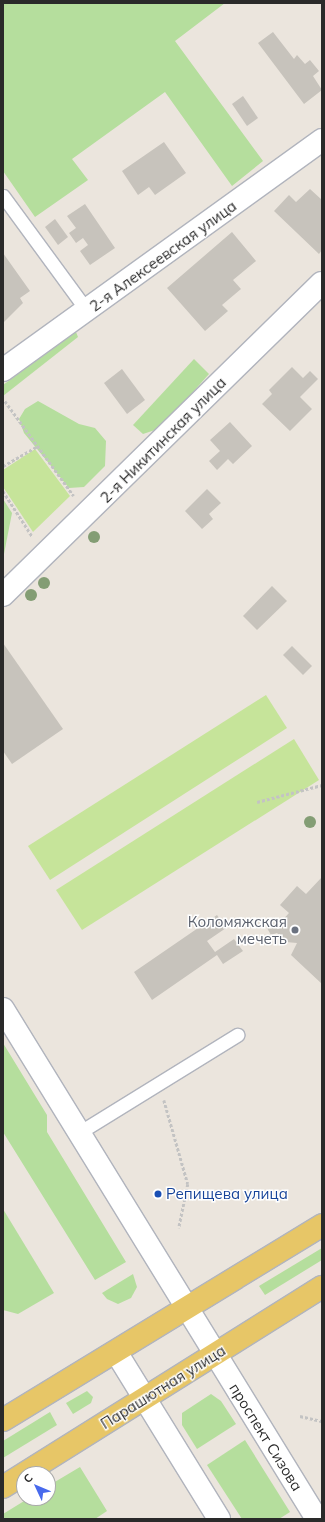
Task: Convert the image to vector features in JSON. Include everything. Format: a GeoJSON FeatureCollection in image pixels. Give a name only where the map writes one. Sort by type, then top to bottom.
{"type":"FeatureCollection","features":[{"type":"Feature","properties":{"kind":"main road"},"geometry":{"type":"LineString","coordinates":[[3,1420],[322,1225]]}},
{"type":"Feature","properties":{"kind":"main road","name":"Парашютная улица"},"geometry":{"type":"LineString","coordinates":[[3,1486],[145,1400],[322,1287]]}},
{"type":"Feature","properties":{"kind":"street","name":"2-я Алексеевская улица"},"geometry":{"type":"LineString","coordinates":[[3,370],[88,312],[322,140]]}},
{"type":"Feature","properties":{"kind":"street","name":"2-я Никитинская улица"},"geometry":{"type":"LineString","coordinates":[[3,595],[87,515],[322,284]]}},
{"type":"Feature","properties":{"kind":"street"},"geometry":{"type":"LineString","coordinates":[[3,1008],[80,1132],[214,1355]]}},
{"type":"Feature","properties":{"kind":"street"},"geometry":{"type":"LineString","coordinates":[[116,1352],[219,1519]]}},
{"type":"Feature","properties":{"kind":"street","name":"проспект Сизова"},"geometry":{"type":"LineString","coordinates":[[214,1355],[317,1519]]}},
{"type":"Feature","properties":{"kind":"lane"},"geometry":{"type":"LineString","coordinates":[[3,196],[88,312]]}},
{"type":"Feature","properties":{"kind":"lane"},"geometry":{"type":"LineString","coordinates":[[80,1132],[158,1082],[237,1035]]}},
{"type":"Feature","properties":{"kind":"path"},"geometry":{"type":"LineString","coordinates":[[4,401],[87,515]]}},
{"type":"Feature","properties":{"kind":"path"},"geometry":{"type":"LineString","coordinates":[[3,466],[37,446]]}},
{"type":"Feature","properties":{"kind":"path"},"geometry":{"type":"LineString","coordinates":[[3,491],[44,556]]}},
{"type":"Feature","properties":{"kind":"path"},"geometry":{"type":"LineString","coordinates":[[257,802],[322,784]]}},
{"type":"Feature","properties":{"kind":"path"},"geometry":{"type":"LineString","coordinates":[[158,1082],[188,1184],[179,1228]]}},
{"type":"Feature","properties":{"kind":"path"},"geometry":{"type":"LineString","coordinates":[[300,1416],[322,1421]]}},
{"type":"Feature","properties":{"kind":"green space"},"geometry":{"type":"Polygon","coordinates":[[[3,3],[225,3],[175,41],[263,161],[232,186],[165,92],[72,159],[88,180],[35,217],[3,171],[3,3]]]}},
{"type":"Feature","properties":{"kind":"green space"},"geometry":{"type":"Polygon","coordinates":[[[76,332],[78,337],[3,396],[3,385],[76,332]]]}},
{"type":"Feature","properties":{"kind":"green space"},"geometry":{"type":"Polygon","coordinates":[[[194,359],[209,374],[161,428],[143,434],[133,425],[194,359]]]}},
{"type":"Feature","properties":{"kind":"green space"},"geometry":{"type":"Polygon","coordinates":[[[38,401],[79,424],[95,428],[106,441],[105,466],[84,487],[69,488],[24,433],[19,419],[25,409],[38,401]]]}},
{"type":"Feature","properties":{"kind":"green space"},"geometry":{"type":"Polygon","coordinates":[[[35,449],[70,496],[33,532],[3,487],[3,470],[35,449]]]}},
{"type":"Feature","properties":{"kind":"green space"},"geometry":{"type":"Polygon","coordinates":[[[3,499],[12,513],[3,559],[3,499]]]}},
{"type":"Feature","properties":{"kind":"green space"},"geometry":{"type":"Polygon","coordinates":[[[266,695],[287,728],[50,880],[28,846],[266,695]]]}},
{"type":"Feature","properties":{"kind":"green space"},"geometry":{"type":"Polygon","coordinates":[[[294,739],[319,780],[82,930],[56,890],[294,739]]]}},
{"type":"Feature","properties":{"kind":"green space"},"geometry":{"type":"Polygon","coordinates":[[[3,1043],[47,1115],[47,1132],[126,1262],[95,1280],[3,1132],[3,1043]]]}},
{"type":"Feature","properties":{"kind":"green space"},"geometry":{"type":"Polygon","coordinates":[[[3,1209],[54,1293],[18,1314],[3,1310],[3,1209]]]}},
{"type":"Feature","properties":{"kind":"green space"},"geometry":{"type":"Polygon","coordinates":[[[322,1248],[322,1260],[265,1295],[259,1286],[322,1248]]]}},
{"type":"Feature","properties":{"kind":"green space"},"geometry":{"type":"Polygon","coordinates":[[[133,1274],[137,1287],[131,1298],[118,1304],[107,1299],[102,1293],[133,1274]]]}},
{"type":"Feature","properties":{"kind":"green space"},"geometry":{"type":"Polygon","coordinates":[[[87,1391],[93,1397],[91,1403],[73,1414],[66,1403],[87,1391]]]}},
{"type":"Feature","properties":{"kind":"green space"},"geometry":{"type":"Polygon","coordinates":[[[211,1394],[221,1401],[236,1424],[197,1449],[182,1425],[182,1413],[211,1394]]]}},
{"type":"Feature","properties":{"kind":"green space"},"geometry":{"type":"Polygon","coordinates":[[[50,1412],[57,1425],[3,1458],[3,1441],[50,1412]]]}},
{"type":"Feature","properties":{"kind":"green space"},"geometry":{"type":"Polygon","coordinates":[[[245,1440],[290,1512],[279,1519],[242,1519],[207,1465],[245,1440]]]}},
{"type":"Feature","properties":{"kind":"green space"},"geometry":{"type":"Polygon","coordinates":[[[80,1467],[107,1511],[95,1519],[3,1519],[3,1514],[16,1506],[56,1506],[56,1481],[80,1467]]]}},
{"type":"Feature","properties":{"kind":"building"},"geometry":{"type":"Polygon","coordinates":[[[273,32],[294,59],[297,55],[305,64],[310,60],[319,71],[313,76],[322,90],[304,104],[258,43],[273,32]]]}},
{"type":"Feature","properties":{"kind":"building"},"geometry":{"type":"Polygon","coordinates":[[[243,96],[258,118],[247,126],[232,104],[243,96]]]}},
{"type":"Feature","properties":{"kind":"building"},"geometry":{"type":"Polygon","coordinates":[[[164,142],[186,173],[155,195],[149,187],[138,195],[122,171],[164,142]]]}},
{"type":"Feature","properties":{"kind":"building"},"geometry":{"type":"Polygon","coordinates":[[[310,189],[322,200],[322,250],[319,254],[274,211],[289,195],[296,202],[310,189]]]}},
{"type":"Feature","properties":{"kind":"building"},"geometry":{"type":"Polygon","coordinates":[[[85,204],[115,248],[90,265],[80,251],[88,245],[83,238],[76,243],[69,233],[76,228],[67,216],[85,204]]]}},
{"type":"Feature","properties":{"kind":"building"},"geometry":{"type":"Polygon","coordinates":[[[55,219],[68,237],[58,245],[45,227],[55,219]]]}},
{"type":"Feature","properties":{"kind":"building"},"geometry":{"type":"Polygon","coordinates":[[[232,232],[256,261],[233,280],[241,289],[222,305],[228,311],[205,331],[167,288],[232,232]]]}},
{"type":"Feature","properties":{"kind":"building"},"geometry":{"type":"Polygon","coordinates":[[[3,253],[30,291],[20,298],[23,303],[3,323],[3,253]]]}},
{"type":"Feature","properties":{"kind":"building"},"geometry":{"type":"Polygon","coordinates":[[[292,367],[303,378],[310,371],[318,379],[300,397],[312,409],[290,431],[262,404],[272,394],[269,390],[292,367]]]}},
{"type":"Feature","properties":{"kind":"building"},"geometry":{"type":"Polygon","coordinates":[[[122,369],[145,400],[127,414],[104,383],[122,369]]]}},
{"type":"Feature","properties":{"kind":"building"},"geometry":{"type":"Polygon","coordinates":[[[230,422],[252,446],[233,464],[228,459],[217,470],[209,461],[220,451],[210,440],[230,422]]]}},
{"type":"Feature","properties":{"kind":"building"},"geometry":{"type":"Polygon","coordinates":[[[207,489],[221,503],[209,514],[213,519],[202,529],[185,511],[207,489]]]}},
{"type":"Feature","properties":{"kind":"building"},"geometry":{"type":"Polygon","coordinates":[[[272,586],[287,601],[257,630],[243,616],[272,586]]]}},
{"type":"Feature","properties":{"kind":"building"},"geometry":{"type":"Polygon","coordinates":[[[3,643],[63,729],[12,764],[3,751],[3,643]]]}},
{"type":"Feature","properties":{"kind":"building"},"geometry":{"type":"Polygon","coordinates":[[[292,646],[312,666],[303,675],[283,655],[292,646]]]}},
{"type":"Feature","properties":{"kind":"building","name":"Коломяжская мечеть"},"geometry":{"type":"Polygon","coordinates":[[[322,877],[322,984],[291,955],[297,943],[286,942],[277,933],[271,935],[267,928],[270,924],[277,926],[289,913],[280,905],[297,886],[306,894],[322,877]]]}},
{"type":"Feature","properties":{"kind":"building"},"geometry":{"type":"Polygon","coordinates":[[[217,915],[226,928],[207,941],[215,952],[234,939],[243,951],[223,964],[217,955],[152,1000],[134,972],[217,915]]]}},
{"type":"Feature","properties":{"kind":"place","name":"Коломяжская мечеть"},"geometry":{"type":"Point","coordinates":[295,930]}},
{"type":"Feature","properties":{"kind":"place","name":"Репищева улица"},"geometry":{"type":"Point","coordinates":[158,1194]}}]}
